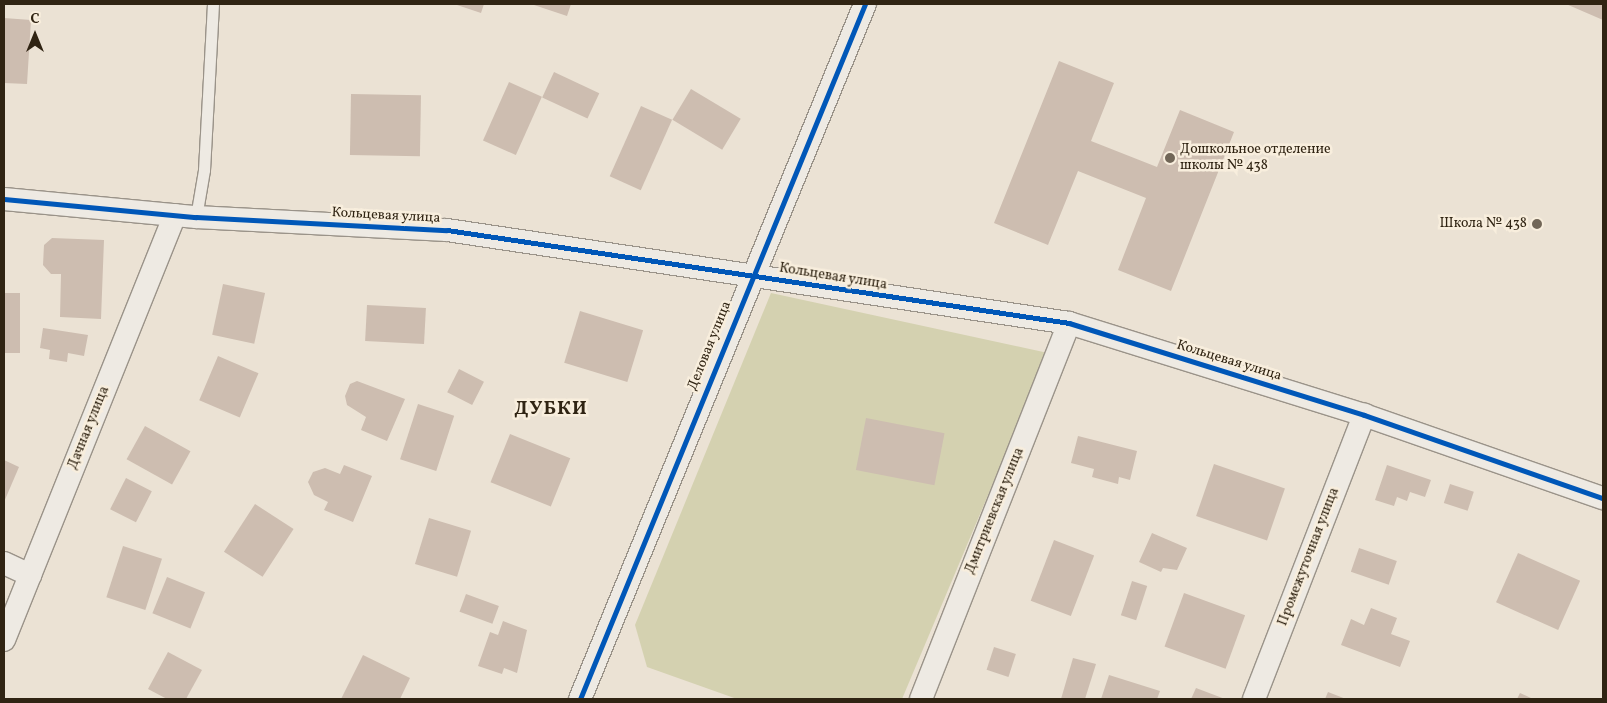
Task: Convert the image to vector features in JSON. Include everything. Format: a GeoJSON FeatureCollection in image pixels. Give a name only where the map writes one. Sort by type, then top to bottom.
{"type":"FeatureCollection","features":[{"type":"Feature","properties":{"kind":"street","name":"Деловая улица"},"geometry":{"type":"LineString","coordinates":[[580,699],[751,276],[865,4]]}},
{"type":"Feature","properties":{"kind":"street","name":"Кольцевая улица"},"geometry":{"type":"LineString","coordinates":[[4,199],[185,216],[447,230],[1069,323],[1364,415],[1603,498]]}},
{"type":"Feature","properties":{"kind":"street","name":"Дачная улица"},"geometry":{"type":"LineString","coordinates":[[4,640],[30,575],[185,216]]}},
{"type":"Feature","properties":{"kind":"street","name":"Дмитриевская улица"},"geometry":{"type":"LineString","coordinates":[[921,699],[1069,323]]}},
{"type":"Feature","properties":{"kind":"street","name":"Промежуточная улица"},"geometry":{"type":"LineString","coordinates":[[1254,699],[1364,415]]}},
{"type":"Feature","properties":{"kind":"street"},"geometry":{"type":"LineString","coordinates":[[4,563],[30,575]]}},
{"type":"Feature","properties":{"kind":"lane"},"geometry":{"type":"LineString","coordinates":[[185,216],[204,170],[213,4]]}},
{"type":"Feature","properties":{"kind":"shaded area"},"geometry":{"type":"Polygon","coordinates":[[[771,293],[1048,353],[902,699],[737,699],[647,667],[635,625],[771,293]]]}},
{"type":"Feature","properties":{"kind":"building"},"geometry":{"type":"Polygon","coordinates":[[[454,4],[484,4],[481,13],[454,4]]]}},
{"type":"Feature","properties":{"kind":"building"},"geometry":{"type":"Polygon","coordinates":[[[531,4],[571,4],[567,16],[531,4]]]}},
{"type":"Feature","properties":{"kind":"building"},"geometry":{"type":"Polygon","coordinates":[[[1566,4],[1603,4],[1603,20],[1566,4]]]}},
{"type":"Feature","properties":{"kind":"building"},"geometry":{"type":"Polygon","coordinates":[[[4,18],[31,20],[27,84],[4,83],[4,18]]]}},
{"type":"Feature","properties":{"kind":"building"},"geometry":{"type":"Polygon","coordinates":[[[1059,61],[1114,83],[1091,141],[1157,167],[1180,110],[1234,132],[1171,291],[1118,270],[1146,198],[1078,171],[1048,245],[994,223],[1059,61]]]}},
{"type":"Feature","properties":{"kind":"building"},"geometry":{"type":"Polygon","coordinates":[[[554,72],[599,93],[587,119],[542,97],[554,72]]]}},
{"type":"Feature","properties":{"kind":"building"},"geometry":{"type":"Polygon","coordinates":[[[509,82],[542,97],[516,155],[483,140],[509,82]]]}},
{"type":"Feature","properties":{"kind":"building"},"geometry":{"type":"Polygon","coordinates":[[[691,89],[741,119],[722,150],[672,120],[691,89]]]}},
{"type":"Feature","properties":{"kind":"building"},"geometry":{"type":"Polygon","coordinates":[[[351,94],[421,95],[420,156],[350,155],[351,94]]]}},
{"type":"Feature","properties":{"kind":"building"},"geometry":{"type":"Polygon","coordinates":[[[641,106],[672,120],[641,190],[610,176],[641,106]]]}},
{"type":"Feature","properties":{"kind":"building"},"geometry":{"type":"Polygon","coordinates":[[[52,238],[104,240],[101,319],[60,317],[61,274],[51,274],[43,265],[44,245],[52,238]]]}},
{"type":"Feature","properties":{"kind":"building"},"geometry":{"type":"Polygon","coordinates":[[[223,284],[265,293],[254,344],[212,335],[223,284]]]}},
{"type":"Feature","properties":{"kind":"building"},"geometry":{"type":"Polygon","coordinates":[[[4,293],[20,293],[20,353],[4,353],[4,293]]]}},
{"type":"Feature","properties":{"kind":"building"},"geometry":{"type":"Polygon","coordinates":[[[367,305],[426,308],[424,344],[365,341],[367,305]]]}},
{"type":"Feature","properties":{"kind":"building"},"geometry":{"type":"Polygon","coordinates":[[[580,311],[643,330],[627,382],[564,363],[580,311]]]}},
{"type":"Feature","properties":{"kind":"building"},"geometry":{"type":"Polygon","coordinates":[[[43,328],[88,335],[84,356],[68,353],[67,362],[49,359],[50,350],[40,348],[43,328]]]}},
{"type":"Feature","properties":{"kind":"building"},"geometry":{"type":"Polygon","coordinates":[[[218,356],[259,373],[240,417],[199,400],[218,356]]]}},
{"type":"Feature","properties":{"kind":"building"},"geometry":{"type":"Polygon","coordinates":[[[459,369],[484,382],[472,405],[447,392],[459,369]]]}},
{"type":"Feature","properties":{"kind":"building"},"geometry":{"type":"Polygon","coordinates":[[[357,381],[405,399],[387,441],[361,430],[366,417],[347,405],[345,396],[350,384],[357,381]]]}},
{"type":"Feature","properties":{"kind":"building"},"geometry":{"type":"Polygon","coordinates":[[[418,404],[454,416],[436,471],[400,459],[418,404]]]}},
{"type":"Feature","properties":{"kind":"building"},"geometry":{"type":"Polygon","coordinates":[[[866,418],[945,433],[934,485],[856,470],[866,418]]]}},
{"type":"Feature","properties":{"kind":"building"},"geometry":{"type":"Polygon","coordinates":[[[145,426],[190,451],[172,484],[127,459],[145,426]]]}},
{"type":"Feature","properties":{"kind":"building"},"geometry":{"type":"Polygon","coordinates":[[[510,434],[570,458],[551,507],[491,482],[510,434]]]}},
{"type":"Feature","properties":{"kind":"building"},"geometry":{"type":"Polygon","coordinates":[[[1078,436],[1137,451],[1130,480],[1119,477],[1118,484],[1092,477],[1094,469],[1071,463],[1078,436]]]}},
{"type":"Feature","properties":{"kind":"building"},"geometry":{"type":"Polygon","coordinates":[[[4,460],[19,467],[4,502],[4,460]]]}},
{"type":"Feature","properties":{"kind":"building"},"geometry":{"type":"Polygon","coordinates":[[[1214,464],[1285,488],[1267,540],[1196,516],[1214,464]]]}},
{"type":"Feature","properties":{"kind":"building"},"geometry":{"type":"Polygon","coordinates":[[[344,465],[372,476],[353,522],[324,510],[328,502],[314,495],[308,482],[313,472],[325,468],[340,474],[344,465]]]}},
{"type":"Feature","properties":{"kind":"building"},"geometry":{"type":"Polygon","coordinates":[[[1387,465],[1431,480],[1425,497],[1410,492],[1407,501],[1397,497],[1394,506],[1375,500],[1387,465]]]}},
{"type":"Feature","properties":{"kind":"building"},"geometry":{"type":"Polygon","coordinates":[[[126,478],[152,491],[136,522],[110,509],[126,478]]]}},
{"type":"Feature","properties":{"kind":"building"},"geometry":{"type":"Polygon","coordinates":[[[1450,484],[1474,492],[1468,511],[1444,503],[1450,484]]]}},
{"type":"Feature","properties":{"kind":"building"},"geometry":{"type":"Polygon","coordinates":[[[255,504],[294,529],[263,577],[224,552],[255,504]]]}},
{"type":"Feature","properties":{"kind":"building"},"geometry":{"type":"Polygon","coordinates":[[[429,518],[471,531],[457,577],[415,564],[429,518]]]}},
{"type":"Feature","properties":{"kind":"building"},"geometry":{"type":"Polygon","coordinates":[[[1152,533],[1187,548],[1177,570],[1163,568],[1161,572],[1139,562],[1152,533]]]}},
{"type":"Feature","properties":{"kind":"building"},"geometry":{"type":"Polygon","coordinates":[[[1054,540],[1094,555],[1071,616],[1031,601],[1054,540]]]}},
{"type":"Feature","properties":{"kind":"building"},"geometry":{"type":"Polygon","coordinates":[[[123,546],[162,559],[145,610],[106,597],[123,546]]]}},
{"type":"Feature","properties":{"kind":"building"},"geometry":{"type":"Polygon","coordinates":[[[1359,548],[1397,561],[1389,585],[1351,572],[1359,548]]]}},
{"type":"Feature","properties":{"kind":"building"},"geometry":{"type":"Polygon","coordinates":[[[1518,553],[1580,581],[1558,630],[1496,602],[1518,553]]]}},
{"type":"Feature","properties":{"kind":"building"},"geometry":{"type":"Polygon","coordinates":[[[167,577],[205,592],[190,629],[152,613],[167,577]]]}},
{"type":"Feature","properties":{"kind":"building"},"geometry":{"type":"Polygon","coordinates":[[[1132,581],[1147,586],[1136,620],[1121,615],[1132,581]]]}},
{"type":"Feature","properties":{"kind":"building"},"geometry":{"type":"Polygon","coordinates":[[[1184,593],[1245,615],[1226,669],[1165,647],[1184,593]]]}},
{"type":"Feature","properties":{"kind":"building"},"geometry":{"type":"Polygon","coordinates":[[[466,594],[499,606],[492,624],[460,612],[466,594]]]}},
{"type":"Feature","properties":{"kind":"building"},"geometry":{"type":"Polygon","coordinates":[[[1371,608],[1397,618],[1391,634],[1410,641],[1400,667],[1341,645],[1351,619],[1364,625],[1371,608]]]}},
{"type":"Feature","properties":{"kind":"building"},"geometry":{"type":"Polygon","coordinates":[[[503,621],[527,630],[517,673],[504,668],[502,674],[478,666],[490,632],[498,635],[503,621]]]}},
{"type":"Feature","properties":{"kind":"building"},"geometry":{"type":"Polygon","coordinates":[[[994,647],[1016,654],[1008,677],[987,670],[994,647]]]}},
{"type":"Feature","properties":{"kind":"building"},"geometry":{"type":"Polygon","coordinates":[[[168,652],[202,670],[186,699],[167,699],[148,689],[168,652]]]}},
{"type":"Feature","properties":{"kind":"building"},"geometry":{"type":"Polygon","coordinates":[[[363,655],[410,678],[400,699],[341,699],[363,655]]]}},
{"type":"Feature","properties":{"kind":"building"},"geometry":{"type":"Polygon","coordinates":[[[1073,658],[1096,664],[1085,699],[1061,699],[1073,658]]]}},
{"type":"Feature","properties":{"kind":"building"},"geometry":{"type":"Polygon","coordinates":[[[1109,675],[1160,691],[1157,699],[1101,699],[1109,675]]]}},
{"type":"Feature","properties":{"kind":"building"},"geometry":{"type":"Polygon","coordinates":[[[1196,688],[1225,699],[1191,699],[1196,688]]]}},
{"type":"Feature","properties":{"kind":"building"},"geometry":{"type":"Polygon","coordinates":[[[1328,692],[1346,699],[1325,699],[1328,692]]]}},
{"type":"Feature","properties":{"kind":"building"},"geometry":{"type":"Polygon","coordinates":[[[1520,693],[1533,699],[1517,699],[1520,693]]]}},
{"type":"Feature","properties":{"kind":"cycle path"},"geometry":{"type":"LineString","coordinates":[[580,699],[865,4]]}},
{"type":"Feature","properties":{"kind":"cycle path"},"geometry":{"type":"LineString","coordinates":[[4,199],[196,217],[447,230],[1069,323],[1364,415],[1603,498]]}},
{"type":"Feature","properties":{"kind":"place","name":"Дошкольное отделение школы № 438"},"geometry":{"type":"Point","coordinates":[1170,158]}},
{"type":"Feature","properties":{"kind":"place","name":"Школа № 438"},"geometry":{"type":"Point","coordinates":[1537,224]}},
{"type":"Feature","properties":{"kind":"district","name":"ДУБКИ"},"geometry":{"type":"Point","coordinates":[551,410]}}]}
